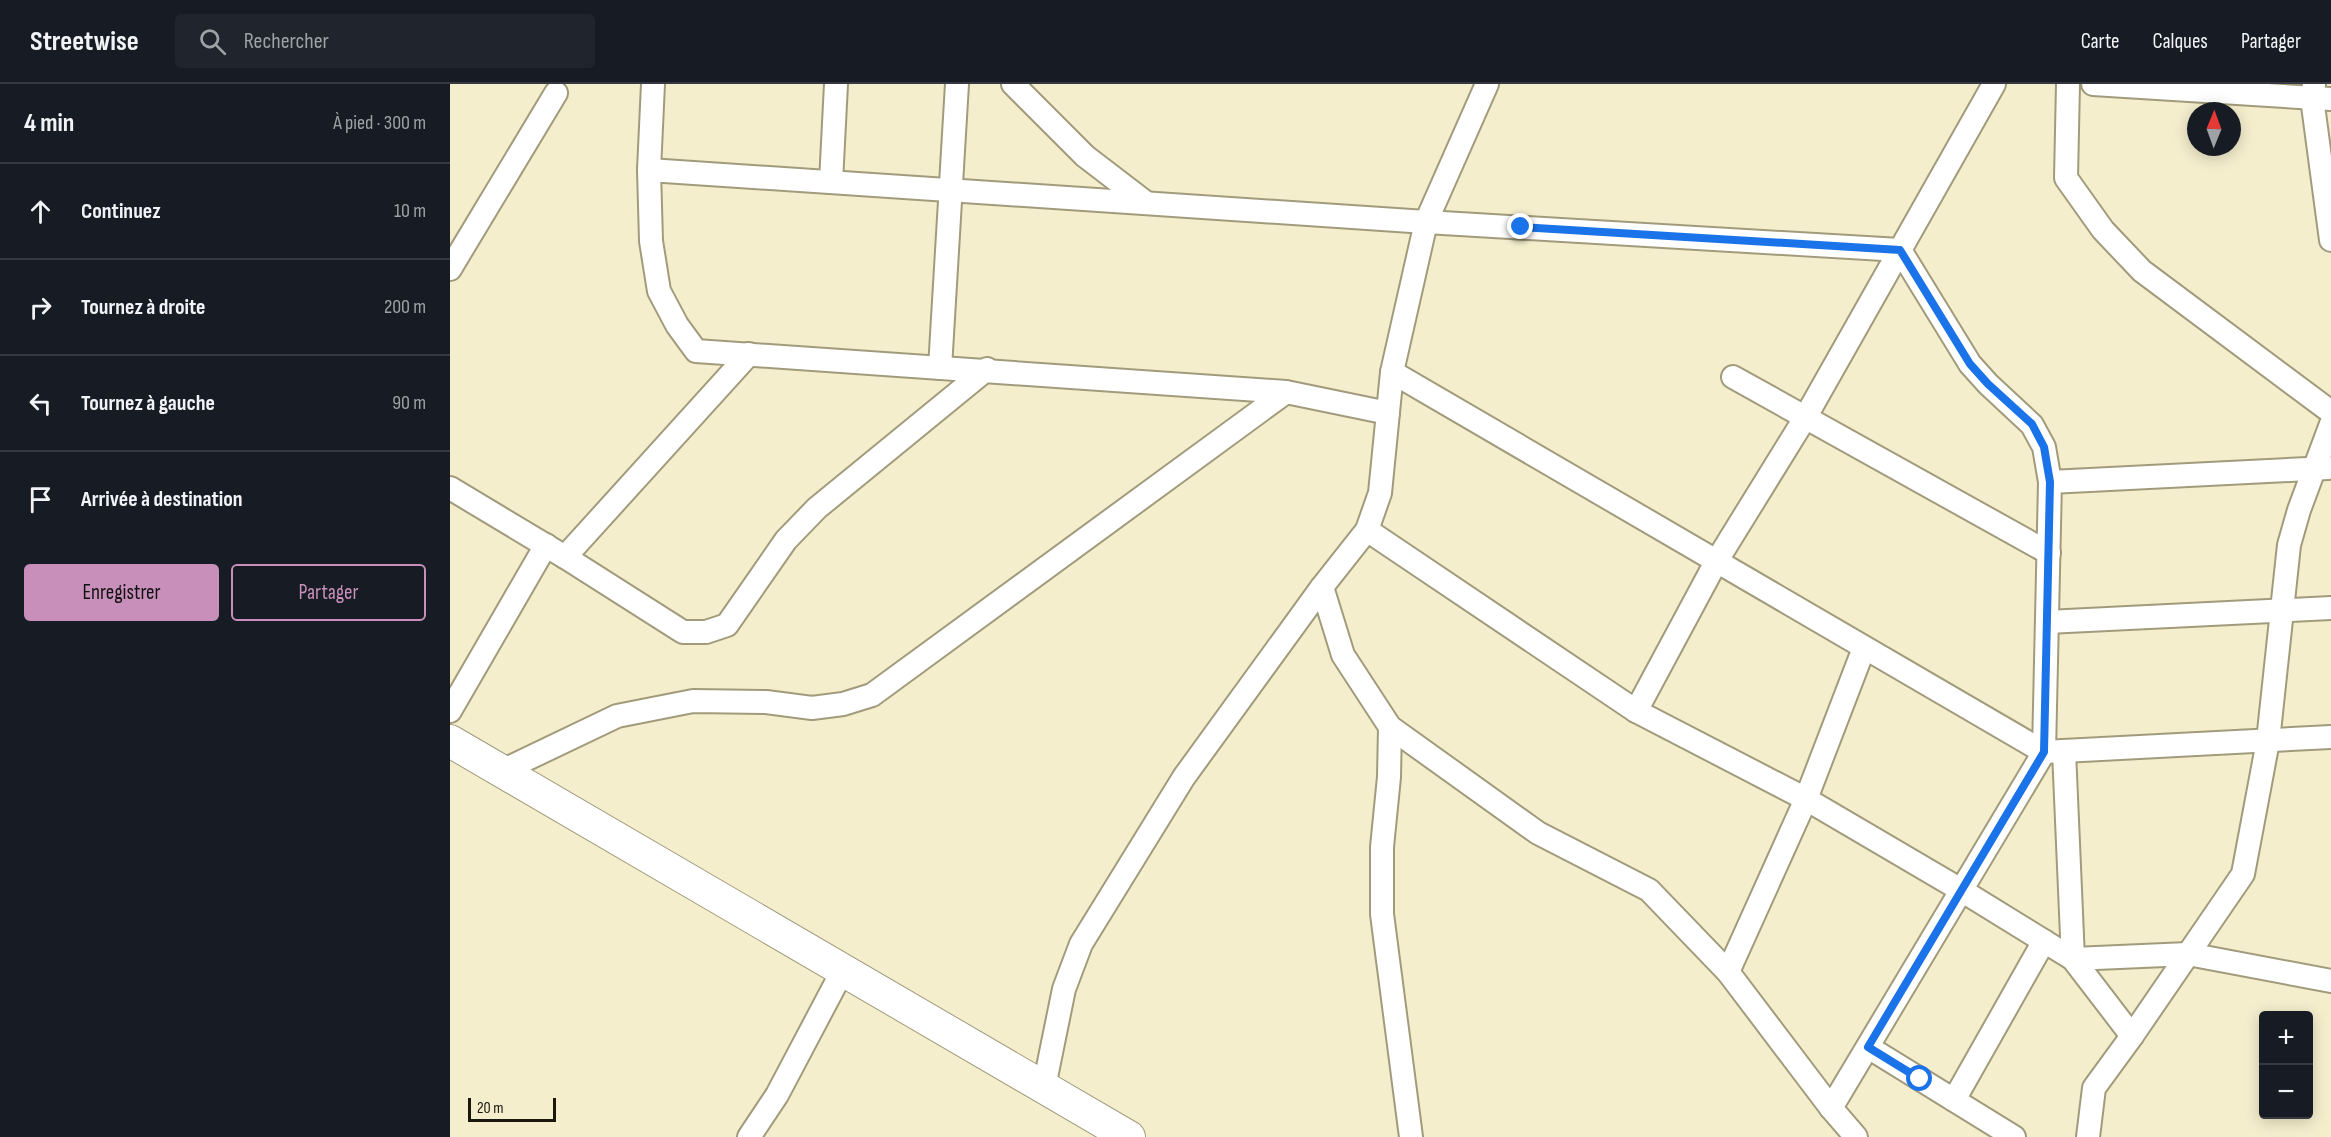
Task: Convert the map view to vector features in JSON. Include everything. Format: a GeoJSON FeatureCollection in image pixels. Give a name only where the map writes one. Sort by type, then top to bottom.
{"type":"FeatureCollection","features":[{"type":"Feature","properties":{"kind":"street"},"geometry":{"type":"LineString","coordinates":[[653,84],[649,170],[651,241],[659,291],[676,326],[696,351],[940,368],[987,369],[1286,392],[1388,413]]}},
{"type":"Feature","properties":{"kind":"street"},"geometry":{"type":"LineString","coordinates":[[831,182],[836,84]]}},
{"type":"Feature","properties":{"kind":"street"},"geometry":{"type":"LineString","coordinates":[[940,368],[957,84]]}},
{"type":"Feature","properties":{"kind":"street"},"geometry":{"type":"LineString","coordinates":[[1012,84],[1085,156],[1145,202]]}},
{"type":"Feature","properties":{"kind":"street"},"geometry":{"type":"LineString","coordinates":[[1044,1088],[1064,989],[1081,944],[1184,777],[1322,587],[1367,530],[1380,492],[1392,372],[1426,222],[1487,84]]}},
{"type":"Feature","properties":{"kind":"street"},"geometry":{"type":"LineString","coordinates":[[1636,711],[1716,562],[1805,418],[1994,84]]}},
{"type":"Feature","properties":{"kind":"street"},"geometry":{"type":"LineString","coordinates":[[2068,84],[2066,178],[2103,230],[2142,271],[2331,412]]}},
{"type":"Feature","properties":{"kind":"street"},"geometry":{"type":"LineString","coordinates":[[2092,84],[2319,94],[2331,240]]}},
{"type":"Feature","properties":{"kind":"street"},"geometry":{"type":"LineString","coordinates":[[450,269],[556,93]]}},
{"type":"Feature","properties":{"kind":"street"},"geometry":{"type":"LineString","coordinates":[[649,170],[1426,222],[1900,250]]}},
{"type":"Feature","properties":{"kind":"street"},"geometry":{"type":"LineString","coordinates":[[1900,250],[1970,364],[1988,384],[2032,424],[2044,447],[2050,482],[2048,622],[2054,752],[2073,959]]}},
{"type":"Feature","properties":{"kind":"street"},"geometry":{"type":"LineString","coordinates":[[450,711],[555,551],[749,354]]}},
{"type":"Feature","properties":{"kind":"street"},"geometry":{"type":"LineString","coordinates":[[450,488],[684,632],[706,632],[727,625],[786,540],[817,508],[987,369]]}},
{"type":"Feature","properties":{"kind":"street"},"geometry":{"type":"LineString","coordinates":[[1392,372],[1864,648],[2054,752],[2331,737]]}},
{"type":"Feature","properties":{"kind":"street"},"geometry":{"type":"LineString","coordinates":[[1733,377],[2049,553]]}},
{"type":"Feature","properties":{"kind":"street"},"geometry":{"type":"LineString","coordinates":[[502,771],[617,716],[693,701],[766,702],[812,708],[843,704],[872,695],[1286,392]]}},
{"type":"Feature","properties":{"kind":"street"},"geometry":{"type":"LineString","coordinates":[[2088,1137],[2094,1088],[2242,874],[2268,741],[2289,545],[2299,510],[2323,468],[2331,424]]}},
{"type":"Feature","properties":{"kind":"street"},"geometry":{"type":"LineString","coordinates":[[2050,482],[2323,468]]}},
{"type":"Feature","properties":{"kind":"street"},"geometry":{"type":"LineString","coordinates":[[1367,530],[1636,711],[1806,799],[2073,959],[2132,1036]]}},
{"type":"Feature","properties":{"kind":"street"},"geometry":{"type":"LineString","coordinates":[[1322,587],[1343,655],[1390,727],[1538,833],[1649,890],[1728,972],[1831,1108],[1856,1137]]}},
{"type":"Feature","properties":{"kind":"street"},"geometry":{"type":"LineString","coordinates":[[2048,622],[2331,608]]}},
{"type":"Feature","properties":{"kind":"street"},"geometry":{"type":"LineString","coordinates":[[1728,972],[1806,799],[1864,648]]}},
{"type":"Feature","properties":{"kind":"street"},"geometry":{"type":"LineString","coordinates":[[1390,727],[1389,777],[1382,848],[1382,914],[1411,1137]]}},
{"type":"Feature","properties":{"kind":"street"},"geometry":{"type":"LineString","coordinates":[[450,741],[1129,1137]]}},
{"type":"Feature","properties":{"kind":"street"},"geometry":{"type":"LineString","coordinates":[[1831,1108],[1961,890],[2054,752]]}},
{"type":"Feature","properties":{"kind":"street"},"geometry":{"type":"LineString","coordinates":[[1954,1100],[2044,941]]}},
{"type":"Feature","properties":{"kind":"street"},"geometry":{"type":"LineString","coordinates":[[2073,959],[2188,954],[2331,981]]}},
{"type":"Feature","properties":{"kind":"street"},"geometry":{"type":"LineString","coordinates":[[749,1137],[777,1095],[843,969]]}},
{"type":"Feature","properties":{"kind":"street"},"geometry":{"type":"LineString","coordinates":[[1868,1047],[2013,1137]]}},
{"type":"Feature","properties":{"kind":"route"},"geometry":{"type":"LineString","coordinates":[[1521,227],[1900,250],[1970,364],[1988,384],[2032,424],[2044,447],[2050,482],[2044,752],[1868,1047],[1920,1079]]}}]}
